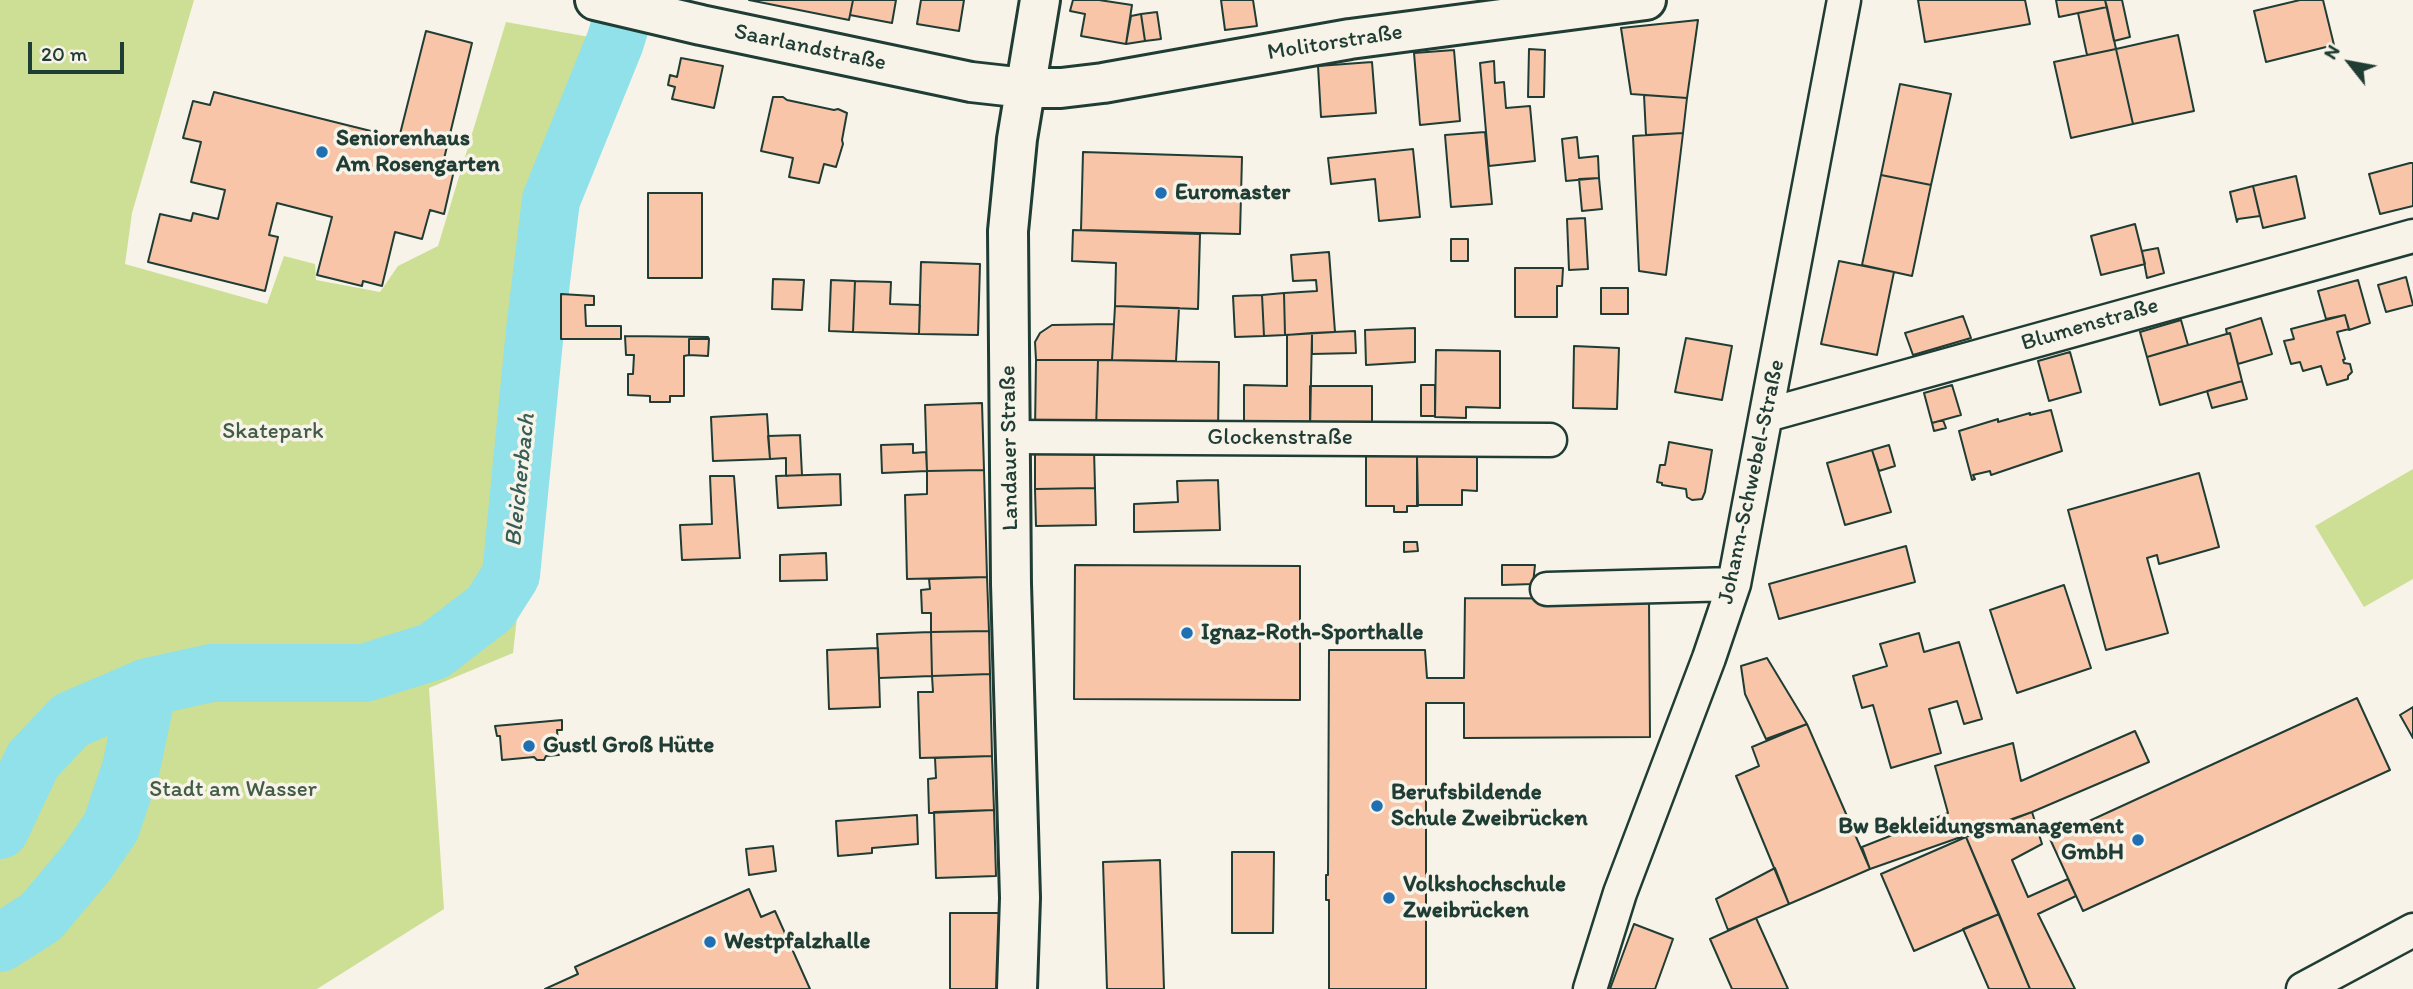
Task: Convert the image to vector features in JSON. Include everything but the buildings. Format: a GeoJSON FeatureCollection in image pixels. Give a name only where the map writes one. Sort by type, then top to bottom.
{"type":"FeatureCollection","features":[{"type":"Feature","properties":{"kind":"main road","name":"Landauer Straße"},"geometry":{"type":"LineString","coordinates":[[1017,989],[1020,898],[1011,584],[1008,231],[1017,139],[1040,0]]}},
{"type":"Feature","properties":{"kind":"main road","name":"Molitorstraße"},"geometry":{"type":"LineString","coordinates":[[1025,88],[1061,88],[1103,83],[1350,39],[1646,0]]}},
{"type":"Feature","properties":{"kind":"main road","name":"Saarlandstraße"},"geometry":{"type":"LineString","coordinates":[[602,2],[971,82],[1025,88]]}},
{"type":"Feature","properties":{"kind":"main road","name":"Landauer Straße"},"geometry":{"type":"LineString","coordinates":[[1020,898],[1035,989]]}},
{"type":"Feature","properties":{"kind":"street","name":"Johann-Schwebel-Straße"},"geometry":{"type":"LineString","coordinates":[[1590,989],[1620,893],[1709,658],[1734,584],[1844,0]]}},
{"type":"Feature","properties":{"kind":"street","name":"Blumenstraße"},"geometry":{"type":"LineString","coordinates":[[1767,415],[2413,236]]}},
{"type":"Feature","properties":{"kind":"street","name":"Glockenstraße"},"geometry":{"type":"LineString","coordinates":[[1011,437],[1550,440]]}},
{"type":"Feature","properties":{"kind":"street"},"geometry":{"type":"LineString","coordinates":[[1547,589],[1734,584]]}},
{"type":"Feature","properties":{"kind":"street"},"geometry":{"type":"LineString","coordinates":[[2303,989],[2413,930]]}},
{"type":"Feature","properties":{"kind":"green space","name":"Stadt am Wasser"},"geometry":{"type":"Polygon","coordinates":[[[0,0],[194,0],[132,213],[125,264],[267,304],[284,256],[315,264],[316,280],[380,292],[398,266],[438,246],[506,22],[628,44],[575,165],[554,255],[544,373],[513,653],[429,688],[444,909],[317,989],[0,989],[0,0]]]}},
{"type":"Feature","properties":{"kind":"green space"},"geometry":{"type":"Polygon","coordinates":[[[2413,469],[2413,579],[2364,607],[2315,526],[2413,469]]]}},
{"type":"Feature","properties":{"kind":"waterway","name":"Bleicherbach"},"geometry":{"type":"LineString","coordinates":[[0,943],[41,917],[87,862],[111,827],[131,768],[148,687],[211,673],[364,673],[434,651],[490,608],[511,575],[535,330],[551,200],[615,42],[628,0]]}},
{"type":"Feature","properties":{"kind":"waterway","name":"Bleicherbach"},"geometry":{"type":"LineString","coordinates":[[0,830],[33,760],[71,720],[148,687]]}},
{"type":"Feature","properties":{"kind":"place","name":"Seniorenhaus Am Rosengarten"},"geometry":{"type":"Point","coordinates":[322,152]}},
{"type":"Feature","properties":{"kind":"place","name":"Euromaster"},"geometry":{"type":"Point","coordinates":[1161,193]}},
{"type":"Feature","properties":{"kind":"place","name":"Ignaz-Roth-Sporthalle"},"geometry":{"type":"Point","coordinates":[1187,633]}},
{"type":"Feature","properties":{"kind":"place","name":"Gustl Groß Hütte"},"geometry":{"type":"Point","coordinates":[529,746]}},
{"type":"Feature","properties":{"kind":"place","name":"Berufsbildende Schule Zweibrücken"},"geometry":{"type":"Point","coordinates":[1377,806]}},
{"type":"Feature","properties":{"kind":"place","name":"Bw Bekleidungsmanagement GmbH"},"geometry":{"type":"Point","coordinates":[2138,840]}},
{"type":"Feature","properties":{"kind":"place","name":"Volkshochschule Zweibrücken"},"geometry":{"type":"Point","coordinates":[1389,898]}},
{"type":"Feature","properties":{"kind":"place","name":"Westpfalzhalle"},"geometry":{"type":"Point","coordinates":[710,942]}},
{"type":"Feature","properties":{"kind":"park label","name":"Skatepark"},"geometry":{"type":"Point","coordinates":[273,432]}}]}
